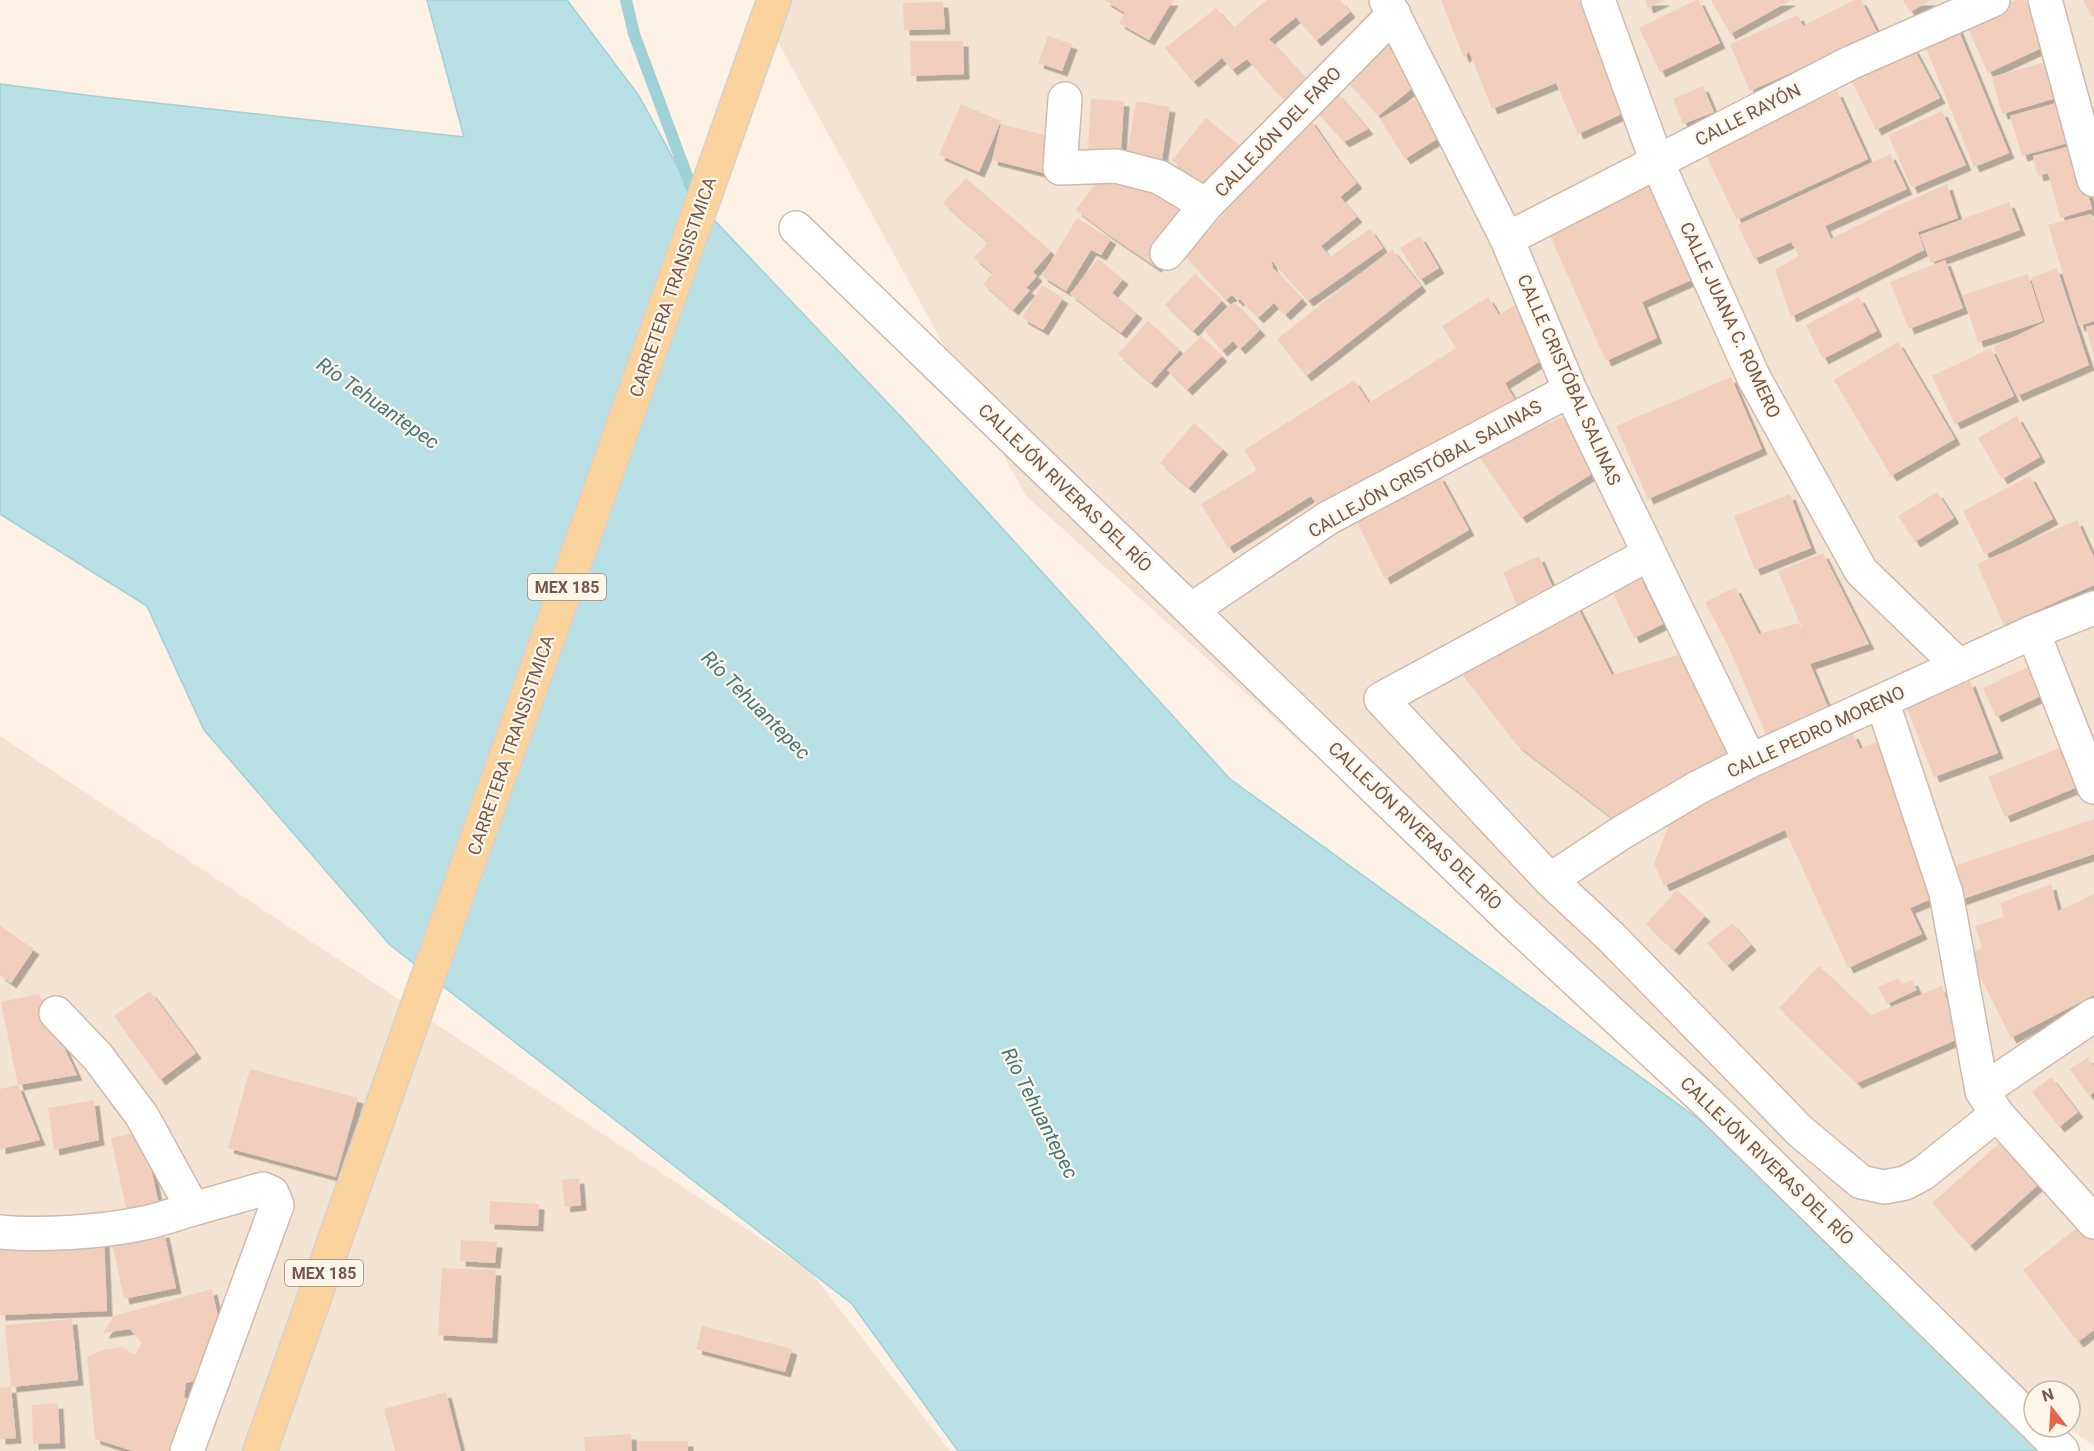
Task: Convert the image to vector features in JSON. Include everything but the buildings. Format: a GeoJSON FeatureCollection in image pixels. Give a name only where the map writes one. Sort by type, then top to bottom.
{"type":"FeatureCollection","features":[{"type":"Feature","properties":{"kind":"main road","name":"CARRETERA TRANSISTMICA"},"geometry":{"type":"LineString","coordinates":[[761,39],[763,0]]}},
{"type":"Feature","properties":{"kind":"main road","name":"CARRETERA TRANSISTMICA"},"geometry":{"type":"LineString","coordinates":[[260,1451],[774,0]]}},
{"type":"Feature","properties":{"kind":"street","name":"CALLE JUANA C. ROMERO"},"geometry":{"type":"LineString","coordinates":[[1598,0],[1657,162],[1754,378],[1861,571],[1959,666]]}},
{"type":"Feature","properties":{"kind":"street","name":"CALLE RAYÓN"},"geometry":{"type":"LineString","coordinates":[[1507,239],[1850,63],[1993,0]]}},
{"type":"Feature","properties":{"kind":"street"},"geometry":{"type":"LineString","coordinates":[[2045,0],[2094,180]]}},
{"type":"Feature","properties":{"kind":"street","name":"CALLEJÓN DEL FARO"},"geometry":{"type":"LineString","coordinates":[[1167,253],[1206,205],[1390,7]]}},
{"type":"Feature","properties":{"kind":"street","name":"CALLE CRISTÓBAL SALINAS"},"geometry":{"type":"LineString","coordinates":[[1390,7],[1507,239],[1570,390],[1750,762]]}},
{"type":"Feature","properties":{"kind":"street"},"geometry":{"type":"LineString","coordinates":[[1065,99],[1060,168],[1116,166],[1159,177],[1206,205]]}},
{"type":"Feature","properties":{"kind":"street","name":"CALLEJÓN RIVERAS DEL RÍO"},"geometry":{"type":"LineString","coordinates":[[796,228],[1508,917],[1709,1104],[2022,1411]]}},
{"type":"Feature","properties":{"kind":"street","name":"CALLEJÓN CRISTÓBAL SALINAS"},"geometry":{"type":"LineString","coordinates":[[1191,610],[1328,518],[1570,390]]}},
{"type":"Feature","properties":{"kind":"street"},"geometry":{"type":"LineString","coordinates":[[1649,554],[1381,699],[1550,880],[1611,936],[1800,1131],[1861,1182],[1884,1187],[1905,1183],[1922,1174],[1989,1103],[2094,1015]]}},
{"type":"Feature","properties":{"kind":"street","name":"CALLE PEDRO MORENO"},"geometry":{"type":"LineString","coordinates":[[1550,880],[1621,833],[1697,788],[2033,632],[2094,608]]}},
{"type":"Feature","properties":{"kind":"street"},"geometry":{"type":"LineString","coordinates":[[2033,632],[2094,787]]}},
{"type":"Feature","properties":{"kind":"street"},"geometry":{"type":"LineString","coordinates":[[1882,701],[1946,893],[1989,1103],[2094,1222]]}},
{"type":"Feature","properties":{"kind":"street"},"geometry":{"type":"LineString","coordinates":[[56,1013],[98,1057],[142,1116],[193,1209]]}},
{"type":"Feature","properties":{"kind":"street"},"geometry":{"type":"LineString","coordinates":[[0,1232],[17,1234],[106,1229],[141,1224],[263,1189],[272,1193],[277,1204],[187,1451]]}},
{"type":"Feature","properties":{"kind":"street"},"geometry":{"type":"LineString","coordinates":[[2050,1439],[2062,1451]]}},
{"type":"Feature","properties":{"kind":"shaded area"},"geometry":{"type":"Polygon","coordinates":[[[755,0],[2094,0],[2094,1446],[2082,1438],[2082,1379],[2022,1379],[2022,1390],[1026,496],[755,0]]]}},
{"type":"Feature","properties":{"kind":"shaded area"},"geometry":{"type":"Polygon","coordinates":[[[0,736],[810,1271],[950,1451],[0,1451],[0,736]]]}},
{"type":"Feature","properties":{"kind":"water","name":"Río Tehuantepec"},"geometry":{"type":"Polygon","coordinates":[[[427,0],[567,0],[639,96],[697,202],[903,419],[1230,779],[1832,1216],[2022,1392],[2022,1439],[2070,1439],[2080,1451],[958,1451],[852,1304],[390,945],[204,730],[147,606],[0,514],[0,84],[464,137],[427,0]]]}},
{"type":"Feature","properties":{"kind":"waterway"},"geometry":{"type":"LineString","coordinates":[[626,0],[634,34],[696,200]]}}]}
